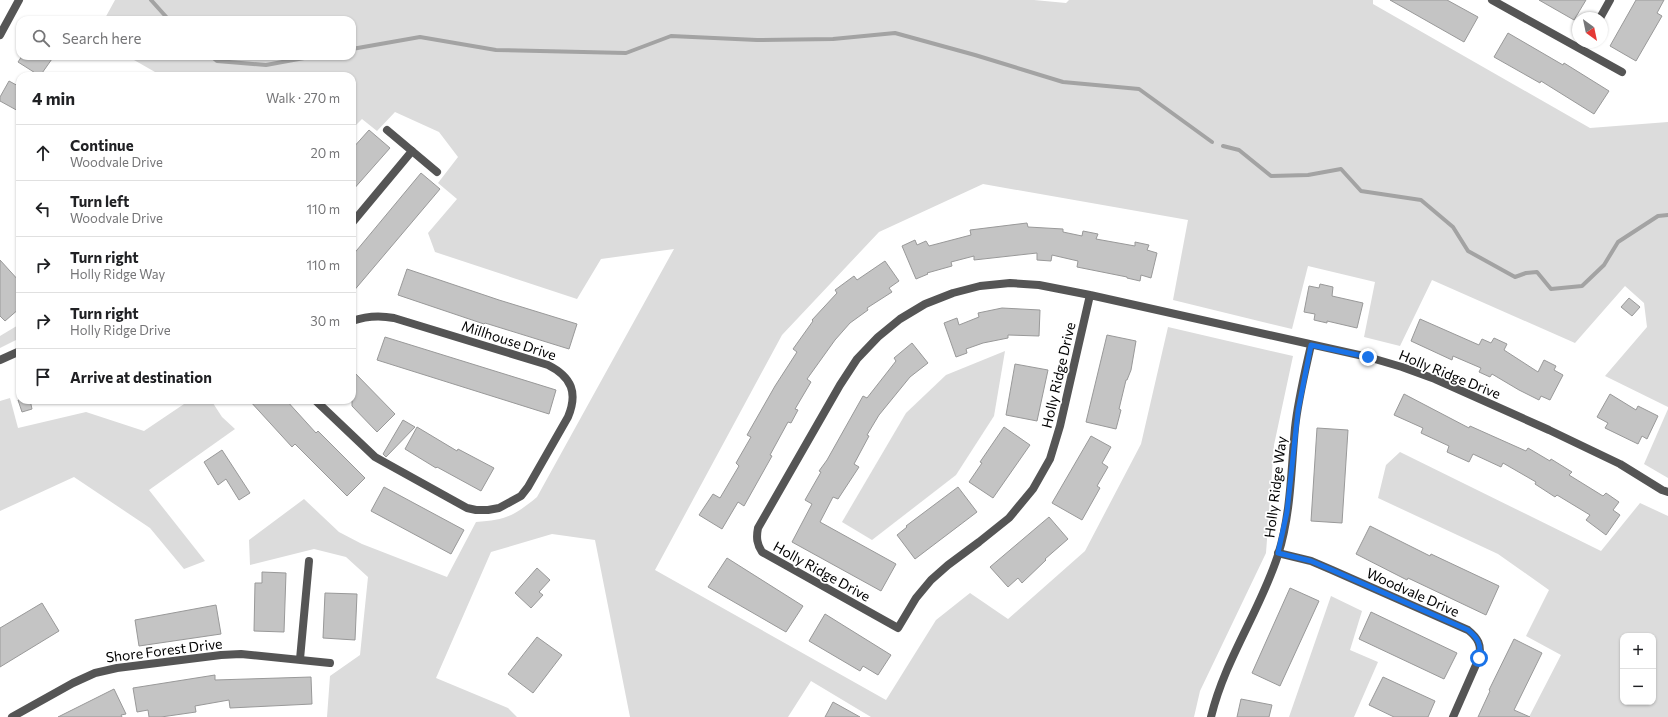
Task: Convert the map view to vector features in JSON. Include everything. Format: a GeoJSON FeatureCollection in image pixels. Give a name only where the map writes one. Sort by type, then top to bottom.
{"type":"FeatureCollection","features":[{"type":"Feature","properties":{"kind":"street"},"geometry":{"type":"LineString","coordinates":[[0,35],[19,0]]}},
{"type":"Feature","properties":{"kind":"street"},"geometry":{"type":"LineString","coordinates":[[1492,0],[1572,39]]}},
{"type":"Feature","properties":{"kind":"street"},"geometry":{"type":"LineString","coordinates":[[1603,12],[1610,0]]}},
{"type":"Feature","properties":{"kind":"street"},"geometry":{"type":"LineString","coordinates":[[1588,48],[1622,72]]}},
{"type":"Feature","properties":{"kind":"street"},"geometry":{"type":"LineString","coordinates":[[387,130],[437,172]]}},
{"type":"Feature","properties":{"kind":"street"},"geometry":{"type":"LineString","coordinates":[[356,218],[412,151]]}},
{"type":"Feature","properties":{"kind":"street","name":"Holly Ridge Drive"},"geometry":{"type":"LineString","coordinates":[[1090,295],[1060,426],[1050,459],[1033,489],[1009,518],[948,564],[931,580],[916,598],[898,628],[762,552],[758,545],[756,536],[758,528],[840,385],[857,359],[878,337],[900,319],[925,304],[953,293],[980,286],[1010,283],[1039,285],[1090,295],[1368,357],[1402,367],[1435,379],[1596,451],[1668,492]]}},
{"type":"Feature","properties":{"kind":"street","name":"Millhouse Drive"},"geometry":{"type":"LineString","coordinates":[[318,404],[374,457],[458,504],[476,510],[499,508],[511,503],[521,496],[528,487],[572,408],[574,398],[567,377],[559,370],[548,365],[394,318],[369,316],[356,320]]}},
{"type":"Feature","properties":{"kind":"street","name":"Holly Ridge Way"},"geometry":{"type":"LineString","coordinates":[[1211,717],[1216,695],[1224,675],[1269,579],[1278,553],[1287,512],[1298,411],[1311,345]]}},
{"type":"Feature","properties":{"kind":"street"},"geometry":{"type":"LineString","coordinates":[[0,360],[16,353]]}},
{"type":"Feature","properties":{"kind":"street","name":"Woodvale Drive"},"geometry":{"type":"LineString","coordinates":[[1278,553],[1311,561],[1468,630],[1475,635],[1481,650],[1479,658],[1453,717]]}},
{"type":"Feature","properties":{"kind":"street"},"geometry":{"type":"LineString","coordinates":[[300,660],[309,561]]}},
{"type":"Feature","properties":{"kind":"street","name":"Shore Forest Drive"},"geometry":{"type":"LineString","coordinates":[[12,717],[73,683],[95,673],[117,668],[234,654],[330,663]]}},
{"type":"Feature","properties":{"kind":"shaded area"},"geometry":{"type":"Polygon","coordinates":[[[115,0],[1034,0],[1066,3],[1069,0],[1373,0],[1373,4],[1590,128],[1668,122],[1668,407],[1605,376],[1647,327],[1644,303],[1625,286],[1575,343],[1432,280],[1400,346],[1364,337],[1375,282],[1308,266],[1292,329],[1173,300],[1188,220],[983,184],[879,232],[782,335],[655,570],[886,700],[936,620],[970,593],[1008,619],[1085,551],[1141,444],[1168,327],[1293,356],[1274,445],[1266,553],[1200,691],[1194,717],[871,717],[811,681],[788,717],[630,717],[595,540],[552,534],[491,552],[436,678],[508,708],[517,717],[327,717],[330,676],[360,655],[368,577],[346,557],[314,549],[250,565],[249,540],[304,499],[339,532],[362,544],[447,577],[476,522],[495,520],[509,516],[522,509],[537,497],[674,249],[601,259],[577,299],[435,252],[428,233],[457,199],[438,183],[458,157],[439,132],[395,112],[377,131],[362,119],[356,125],[356,72],[155,72],[134,60],[356,60],[356,16],[106,16],[115,0]]]}},
{"type":"Feature","properties":{"kind":"shaded area"},"geometry":{"type":"Polygon","coordinates":[[[16,326],[16,340],[0,348],[0,336],[16,326]]]}},
{"type":"Feature","properties":{"kind":"shaded area"},"geometry":{"type":"Polygon","coordinates":[[[1005,351],[994,416],[956,475],[872,540],[842,522],[906,413],[946,375],[1005,351]]]}},
{"type":"Feature","properties":{"kind":"shaded area"},"geometry":{"type":"Polygon","coordinates":[[[10,398],[18,428],[86,412],[144,431],[184,404],[214,404],[222,417],[235,429],[149,490],[205,561],[184,569],[150,528],[74,477],[0,511],[0,401],[10,398]]]}},
{"type":"Feature","properties":{"kind":"shaded area"},"geometry":{"type":"Polygon","coordinates":[[[1668,409],[1668,478],[1644,464],[1668,409]]]}},
{"type":"Feature","properties":{"kind":"shaded area"},"geometry":{"type":"Polygon","coordinates":[[[1400,452],[1601,551],[1640,503],[1668,516],[1668,717],[1529,717],[1561,655],[1526,636],[1549,590],[1498,554],[1378,498],[1386,465],[1400,452]]]}},
{"type":"Feature","properties":{"kind":"shaded area"},"geometry":{"type":"Polygon","coordinates":[[[1331,596],[1362,611],[1350,650],[1378,662],[1354,717],[1289,717],[1331,596]]]}},
{"type":"Feature","properties":{"kind":"building"},"geometry":{"type":"Polygon","coordinates":[[[1390,0],[1447,0],[1478,17],[1464,42],[1390,0]]]}},
{"type":"Feature","properties":{"kind":"building"},"geometry":{"type":"Polygon","coordinates":[[[1539,0],[1586,0],[1579,12],[1572,12],[1572,19],[1539,0]]]}},
{"type":"Feature","properties":{"kind":"building"},"geometry":{"type":"Polygon","coordinates":[[[1636,0],[1664,0],[1657,13],[1662,16],[1636,61],[1610,46],[1636,0]]]}},
{"type":"Feature","properties":{"kind":"building"},"geometry":{"type":"Polygon","coordinates":[[[1508,33],[1563,65],[1564,63],[1609,91],[1594,114],[1541,81],[1540,83],[1494,57],[1508,33]]]}},
{"type":"Feature","properties":{"kind":"building"},"geometry":{"type":"Polygon","coordinates":[[[19,60],[51,60],[43,72],[34,72],[18,62],[19,60]]]}},
{"type":"Feature","properties":{"kind":"building"},"geometry":{"type":"Polygon","coordinates":[[[9,81],[16,85],[16,110],[0,101],[0,97],[9,81]]]}},
{"type":"Feature","properties":{"kind":"building"},"geometry":{"type":"Polygon","coordinates":[[[369,130],[390,148],[356,186],[356,145],[369,130]]]}},
{"type":"Feature","properties":{"kind":"building"},"geometry":{"type":"Polygon","coordinates":[[[421,173],[440,189],[356,288],[356,251],[421,173]]]}},
{"type":"Feature","properties":{"kind":"building"},"geometry":{"type":"Polygon","coordinates":[[[1027,223],[1028,227],[1063,229],[1063,232],[1082,236],[1083,231],[1098,234],[1096,239],[1135,246],[1135,242],[1149,245],[1147,250],[1157,253],[1151,278],[1141,275],[1140,281],[1077,267],[1078,261],[1052,255],[1051,261],[1037,260],[1037,253],[974,260],[974,256],[951,262],[952,266],[927,273],[928,274],[916,279],[902,246],[915,240],[917,245],[926,241],[929,246],[971,235],[970,230],[1027,223]]]}},
{"type":"Feature","properties":{"kind":"building"},"geometry":{"type":"Polygon","coordinates":[[[0,260],[16,278],[16,311],[5,321],[0,316],[0,260]]]}},
{"type":"Feature","properties":{"kind":"building"},"geometry":{"type":"Polygon","coordinates":[[[885,261],[899,281],[889,288],[892,292],[867,308],[868,310],[850,323],[835,340],[807,379],[811,382],[795,409],[798,410],[791,423],[788,422],[770,455],[772,456],[744,506],[738,502],[722,529],[699,515],[713,494],[720,498],[739,466],[736,463],[751,437],[747,435],[775,386],[797,352],[793,349],[813,321],[812,320],[837,293],[835,290],[854,276],[857,280],[885,261]]]}},
{"type":"Feature","properties":{"kind":"building"},"geometry":{"type":"Polygon","coordinates":[[[407,269],[577,324],[569,349],[485,323],[484,324],[398,295],[407,269]]]}},
{"type":"Feature","properties":{"kind":"building"},"geometry":{"type":"Polygon","coordinates":[[[1320,284],[1333,287],[1332,296],[1363,303],[1357,328],[1327,321],[1327,323],[1314,320],[1315,314],[1304,312],[1309,286],[1319,288],[1320,284]]]}},
{"type":"Feature","properties":{"kind":"building"},"geometry":{"type":"Polygon","coordinates":[[[1629,298],[1640,307],[1632,316],[1621,307],[1629,298]]]}},
{"type":"Feature","properties":{"kind":"building"},"geometry":{"type":"Polygon","coordinates":[[[1002,308],[1040,310],[1039,336],[1008,335],[1008,338],[983,343],[966,349],[967,353],[956,357],[944,323],[957,318],[959,325],[979,317],[978,313],[1002,308]]]}},
{"type":"Feature","properties":{"kind":"building"},"geometry":{"type":"Polygon","coordinates":[[[1420,319],[1479,345],[1482,339],[1491,343],[1494,338],[1507,344],[1504,350],[1538,372],[1544,360],[1556,366],[1554,370],[1563,375],[1550,400],[1541,396],[1539,400],[1492,374],[1490,377],[1479,372],[1481,368],[1453,356],[1452,360],[1411,341],[1420,319]]]}},
{"type":"Feature","properties":{"kind":"building"},"geometry":{"type":"Polygon","coordinates":[[[1107,335],[1136,341],[1131,370],[1126,380],[1116,429],[1086,422],[1107,335]]]}},
{"type":"Feature","properties":{"kind":"building"},"geometry":{"type":"Polygon","coordinates":[[[385,337],[556,390],[549,414],[377,360],[385,337]]]}},
{"type":"Feature","properties":{"kind":"building"},"geometry":{"type":"Polygon","coordinates":[[[912,343],[928,363],[910,377],[879,415],[867,435],[869,436],[854,464],[859,467],[838,499],[833,497],[820,522],[896,564],[881,591],[792,542],[812,504],[805,500],[821,472],[819,471],[827,460],[863,396],[867,398],[896,361],[894,358],[912,343]]]}},
{"type":"Feature","properties":{"kind":"building"},"geometry":{"type":"Polygon","coordinates":[[[1015,364],[1048,370],[1037,421],[1006,415],[1015,364]]]}},
{"type":"Feature","properties":{"kind":"building"},"geometry":{"type":"Polygon","coordinates":[[[356,374],[395,414],[377,432],[352,406],[352,404],[356,404],[356,374]]]}},
{"type":"Feature","properties":{"kind":"building"},"geometry":{"type":"Polygon","coordinates":[[[1404,394],[1469,428],[1470,426],[1526,451],[1528,448],[1550,461],[1551,459],[1572,472],[1569,475],[1603,496],[1606,493],[1619,502],[1613,510],[1620,515],[1606,535],[1586,520],[1590,515],[1557,495],[1555,497],[1535,484],[1536,482],[1503,463],[1501,467],[1473,454],[1469,462],[1447,452],[1449,446],[1421,433],[1423,428],[1394,415],[1404,394]]]}},
{"type":"Feature","properties":{"kind":"building"},"geometry":{"type":"Polygon","coordinates":[[[1610,394],[1636,410],[1638,406],[1658,416],[1647,439],[1642,436],[1638,444],[1605,428],[1608,423],[1597,417],[1610,394]]]}},
{"type":"Feature","properties":{"kind":"building"},"geometry":{"type":"Polygon","coordinates":[[[19,404],[31,404],[32,409],[22,412],[19,404]]]}},
{"type":"Feature","properties":{"kind":"building"},"geometry":{"type":"Polygon","coordinates":[[[253,404],[290,404],[316,433],[318,431],[365,478],[347,496],[295,444],[292,447],[253,404]]]}},
{"type":"Feature","properties":{"kind":"building"},"geometry":{"type":"Polygon","coordinates":[[[403,420],[415,427],[386,457],[383,454],[403,420]]]}},
{"type":"Feature","properties":{"kind":"building"},"geometry":{"type":"Polygon","coordinates":[[[417,427],[457,451],[458,449],[494,468],[481,491],[437,467],[436,468],[405,449],[417,427]]]}},
{"type":"Feature","properties":{"kind":"building"},"geometry":{"type":"Polygon","coordinates":[[[1004,427],[1030,445],[993,498],[969,482],[982,463],[980,462],[1004,427]]]}},
{"type":"Feature","properties":{"kind":"building"},"geometry":{"type":"Polygon","coordinates":[[[1317,428],[1348,430],[1342,523],[1311,521],[1317,428]]]}},
{"type":"Feature","properties":{"kind":"building"},"geometry":{"type":"Polygon","coordinates":[[[1091,436],[1111,447],[1102,463],[1108,467],[1097,486],[1100,488],[1082,520],[1052,503],[1091,436]]]}},
{"type":"Feature","properties":{"kind":"building"},"geometry":{"type":"Polygon","coordinates":[[[222,450],[250,493],[239,500],[226,479],[218,485],[204,462],[222,450]]]}},
{"type":"Feature","properties":{"kind":"building"},"geometry":{"type":"Polygon","coordinates":[[[384,487],[464,530],[451,554],[371,511],[384,487]]]}},
{"type":"Feature","properties":{"kind":"building"},"geometry":{"type":"Polygon","coordinates":[[[958,487],[977,512],[915,559],[897,535],[907,527],[906,526],[958,487]]]}},
{"type":"Feature","properties":{"kind":"building"},"geometry":{"type":"Polygon","coordinates":[[[1049,517],[1068,539],[1045,559],[1046,560],[1022,583],[1018,578],[1008,587],[990,567],[1049,517]]]}},
{"type":"Feature","properties":{"kind":"building"},"geometry":{"type":"Polygon","coordinates":[[[1370,526],[1430,556],[1431,554],[1499,586],[1486,615],[1408,578],[1407,580],[1356,554],[1370,526]]]}},
{"type":"Feature","properties":{"kind":"building"},"geometry":{"type":"Polygon","coordinates":[[[727,558],[803,606],[786,632],[708,587],[727,558]]]}},
{"type":"Feature","properties":{"kind":"building"},"geometry":{"type":"Polygon","coordinates":[[[537,568],[550,580],[539,592],[543,595],[531,608],[515,593],[537,568]]]}},
{"type":"Feature","properties":{"kind":"building"},"geometry":{"type":"Polygon","coordinates":[[[262,572],[286,573],[284,632],[254,631],[255,583],[262,583],[262,572]]]}},
{"type":"Feature","properties":{"kind":"building"},"geometry":{"type":"Polygon","coordinates":[[[1290,588],[1319,601],[1280,686],[1252,673],[1290,588]]]}},
{"type":"Feature","properties":{"kind":"building"},"geometry":{"type":"Polygon","coordinates":[[[325,593],[357,594],[355,640],[323,638],[325,593]]]}},
{"type":"Feature","properties":{"kind":"building"},"geometry":{"type":"Polygon","coordinates":[[[42,603],[59,631],[0,667],[0,628],[42,603]]]}},
{"type":"Feature","properties":{"kind":"building"},"geometry":{"type":"Polygon","coordinates":[[[216,605],[221,634],[139,646],[135,620],[216,605]]]}},
{"type":"Feature","properties":{"kind":"building"},"geometry":{"type":"Polygon","coordinates":[[[1371,612],[1457,653],[1444,679],[1359,639],[1371,612]]]}},
{"type":"Feature","properties":{"kind":"building"},"geometry":{"type":"Polygon","coordinates":[[[825,614],[891,655],[878,675],[863,666],[860,671],[809,641],[825,614]]]}},
{"type":"Feature","properties":{"kind":"building"},"geometry":{"type":"Polygon","coordinates":[[[537,637],[562,655],[533,693],[508,674],[537,637]]]}},
{"type":"Feature","properties":{"kind":"building"},"geometry":{"type":"Polygon","coordinates":[[[1514,639],[1542,653],[1514,710],[1530,717],[1478,717],[1490,691],[1489,690],[1514,639]]]}},
{"type":"Feature","properties":{"kind":"building"},"geometry":{"type":"Polygon","coordinates":[[[215,675],[215,680],[311,677],[312,704],[230,708],[229,700],[195,706],[196,712],[161,717],[149,717],[148,710],[137,712],[133,688],[215,675]]]}},
{"type":"Feature","properties":{"kind":"building"},"geometry":{"type":"Polygon","coordinates":[[[1383,677],[1435,701],[1428,717],[1394,717],[1369,705],[1383,677]]]}},
{"type":"Feature","properties":{"kind":"building"},"geometry":{"type":"Polygon","coordinates":[[[114,689],[126,714],[121,715],[122,717],[58,717],[114,689]]]}},
{"type":"Feature","properties":{"kind":"building"},"geometry":{"type":"Polygon","coordinates":[[[1241,699],[1272,705],[1269,717],[1237,717],[1241,699]]]}},
{"type":"Feature","properties":{"kind":"building"},"geometry":{"type":"Polygon","coordinates":[[[833,702],[860,717],[825,717],[833,702]]]}},
{"type":"Feature","properties":{"kind":"waterway"},"geometry":{"type":"LineString","coordinates":[[151,0],[165,16]]}},
{"type":"Feature","properties":{"kind":"waterway"},"geometry":{"type":"LineString","coordinates":[[356,48],[420,37],[496,50],[626,53],[671,36],[757,40],[833,39],[895,33],[975,55],[1063,82],[1139,89],[1212,142]]}},
{"type":"Feature","properties":{"kind":"waterway"},"geometry":{"type":"LineString","coordinates":[[216,60],[266,65],[293,60]]}},
{"type":"Feature","properties":{"kind":"waterway"},"geometry":{"type":"LineString","coordinates":[[1223,146],[1239,150],[1271,176],[1308,175],[1341,169],[1361,191],[1421,200],[1453,227],[1468,251],[1515,277],[1526,273],[1537,272],[1551,289],[1582,286],[1604,265],[1618,242],[1658,216],[1668,215]]}},
{"type":"Feature","properties":{"kind":"route"},"geometry":{"type":"LineString","coordinates":[[1368,357],[1311,345],[1295,427],[1287,512],[1284,532],[1278,553],[1311,561],[1468,630],[1475,635],[1479,642],[1481,650],[1479,658]]}}]}
